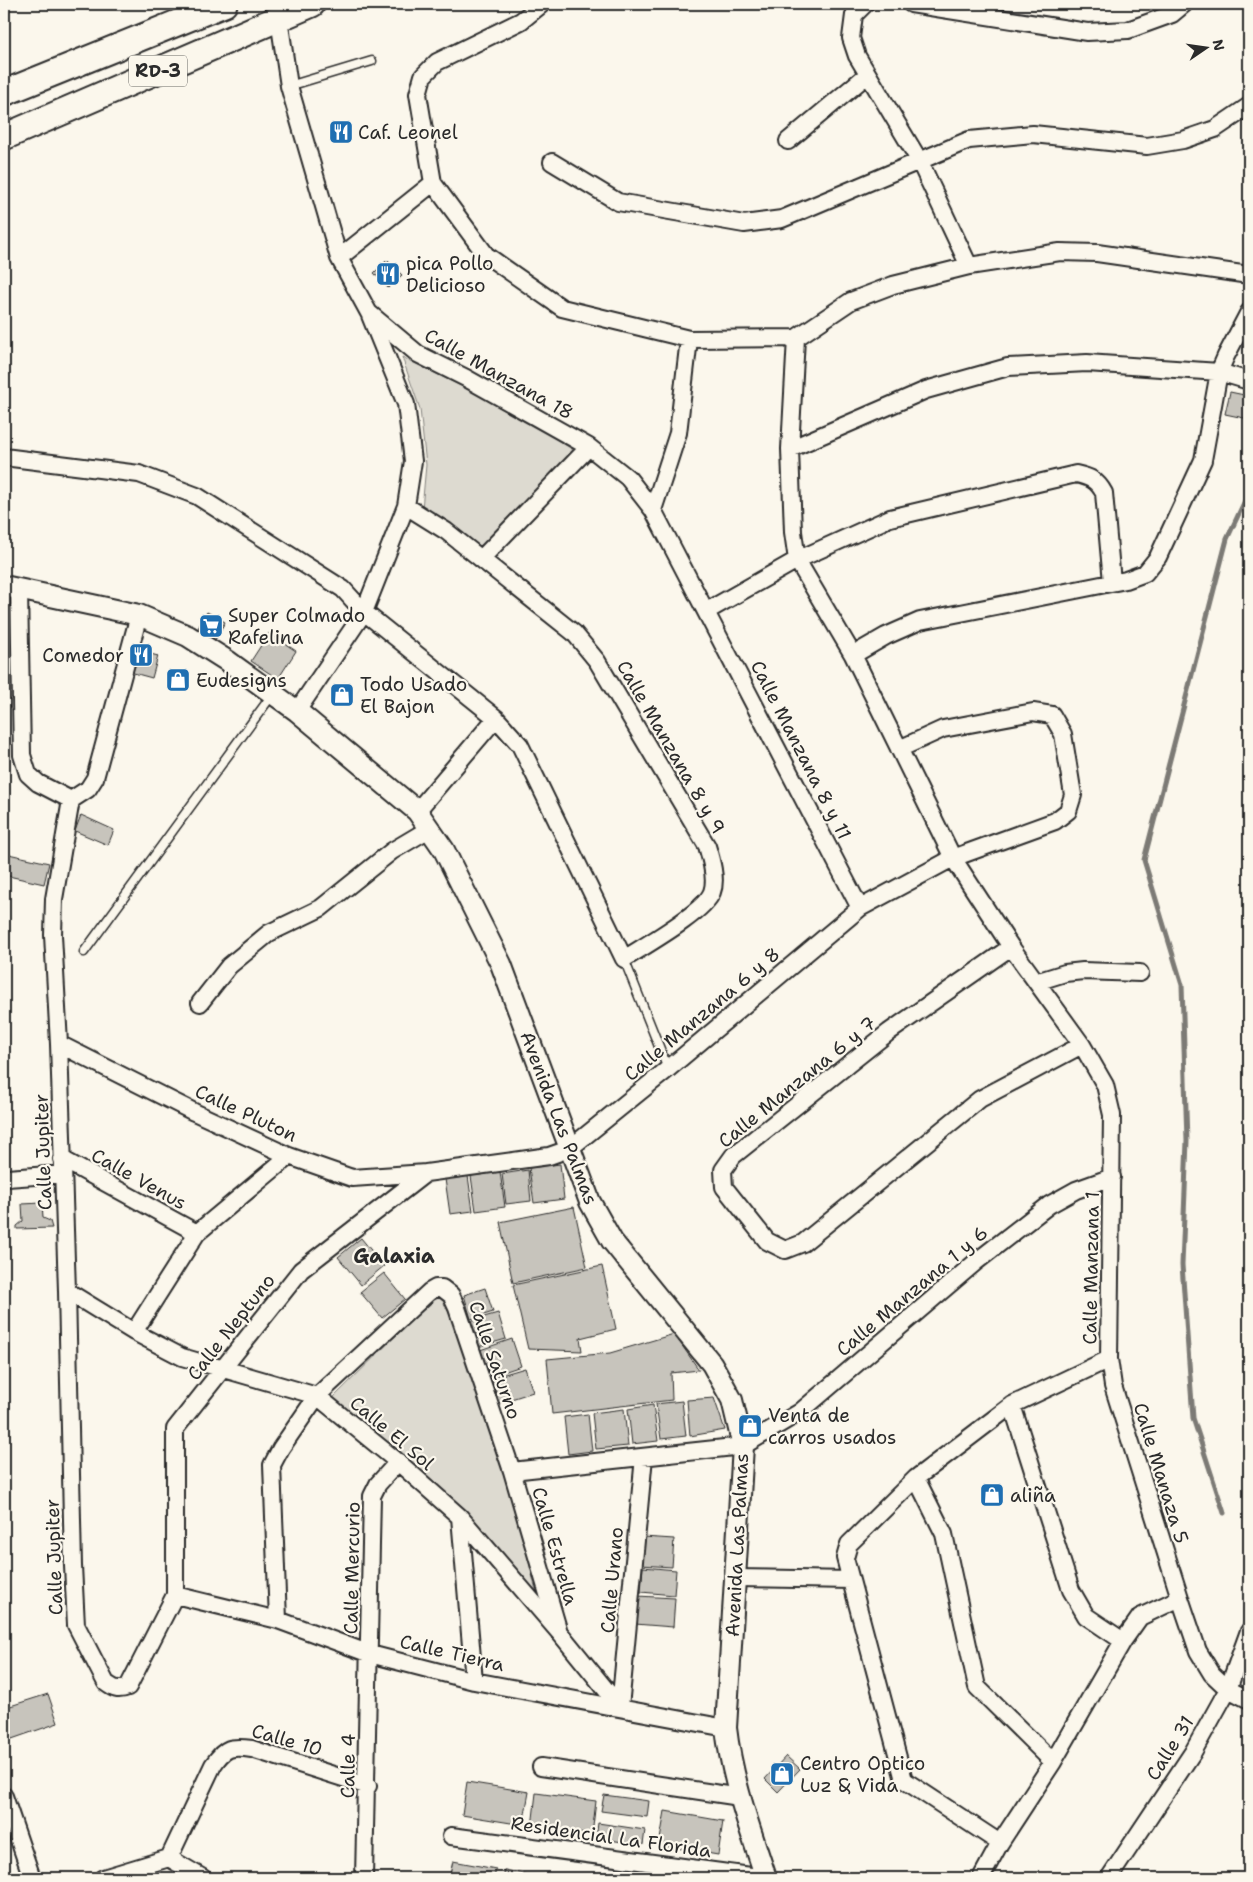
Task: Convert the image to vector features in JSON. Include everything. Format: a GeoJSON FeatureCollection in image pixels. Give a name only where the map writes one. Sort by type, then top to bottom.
{"type":"FeatureCollection","features":[{"type":"Feature","properties":{"kind":"main road","name":"RD-3"},"geometry":{"type":"LineString","coordinates":[[4,93],[224,4]]}},
{"type":"Feature","properties":{"kind":"main road","name":"RD-3"},"geometry":{"type":"LineString","coordinates":[[4,137],[279,11],[312,4]]}},
{"type":"Feature","properties":{"kind":"street"},"geometry":{"type":"LineString","coordinates":[[542,4],[521,21],[437,62],[423,76],[418,94],[433,183],[486,256],[562,308],[689,340],[796,338],[852,302],[893,285],[969,266],[1060,252],[1097,253],[1249,275]]}},
{"type":"Feature","properties":{"kind":"street"},"geometry":{"type":"LineString","coordinates":[[865,4],[854,15],[851,38],[857,56],[919,160],[969,266]]}},
{"type":"Feature","properties":{"kind":"street"},"geometry":{"type":"LineString","coordinates":[[911,4],[1087,32],[1128,30],[1172,14],[1184,4]]}},
{"type":"Feature","properties":{"kind":"street"},"geometry":{"type":"LineString","coordinates":[[279,11],[289,86],[339,258],[369,313],[406,404],[413,462],[406,506],[364,612],[298,711]]}},
{"type":"Feature","properties":{"kind":"street"},"geometry":{"type":"LineString","coordinates":[[788,141],[867,75]]}},
{"type":"Feature","properties":{"kind":"street"},"geometry":{"type":"LineString","coordinates":[[552,162],[618,202],[744,224],[782,219],[969,140],[1032,134],[1147,146],[1183,140],[1215,130],[1249,106]]}},
{"type":"Feature","properties":{"kind":"street"},"geometry":{"type":"LineString","coordinates":[[339,258],[433,183]]}},
{"type":"Feature","properties":{"kind":"street"},"geometry":{"type":"LineString","coordinates":[[853,655],[886,636],[920,621],[1119,581],[1145,573],[1158,557],[1203,460],[1219,372],[1249,312]]}},
{"type":"Feature","properties":{"kind":"street","name":"Calle Manzana 18"},"geometry":{"type":"LineString","coordinates":[[369,313],[418,354],[466,378],[589,447],[628,478],[653,510]]}},
{"type":"Feature","properties":{"kind":"street"},"geometry":{"type":"LineString","coordinates":[[796,338],[790,449],[792,532],[797,560]]}},
{"type":"Feature","properties":{"kind":"street"},"geometry":{"type":"LineString","coordinates":[[653,510],[678,433],[689,340]]}},
{"type":"Feature","properties":{"kind":"street"},"geometry":{"type":"LineString","coordinates":[[790,449],[926,390],[1008,367],[1087,363],[1219,372],[1249,381]]}},
{"type":"Feature","properties":{"kind":"street"},"geometry":{"type":"LineString","coordinates":[[481,560],[589,447]]}},
{"type":"Feature","properties":{"kind":"street"},"geometry":{"type":"LineString","coordinates":[[4,457],[139,474],[197,496],[343,589],[364,612],[496,718],[520,745],[624,959]]}},
{"type":"Feature","properties":{"kind":"street"},"geometry":{"type":"LineString","coordinates":[[707,611],[797,560],[890,518],[1076,474],[1090,477],[1099,484],[1104,493],[1119,581]]}},
{"type":"Feature","properties":{"kind":"street","name":"Calle Manzana 8 y 9"},"geometry":{"type":"LineString","coordinates":[[406,506],[446,531],[574,632],[597,661],[707,846],[713,868],[712,891],[700,908],[624,959]]}},
{"type":"Feature","properties":{"kind":"street","name":"Calle Manzana 8 y 11"},"geometry":{"type":"LineString","coordinates":[[653,510],[860,908]]}},
{"type":"Feature","properties":{"kind":"street","name":"Calle Manzana 1"},"geometry":{"type":"LineString","coordinates":[[797,560],[853,655],[952,858],[1011,947],[1082,1045],[1105,1085],[1112,1115],[1109,1359]]}},
{"type":"Feature","properties":{"kind":"street"},"geometry":{"type":"LineString","coordinates":[[11,588],[22,755],[28,774],[38,783],[71,800],[88,789],[95,778],[139,615]]}},
{"type":"Feature","properties":{"kind":"street","name":"Avenida Las Palmas"},"geometry":{"type":"LineString","coordinates":[[11,588],[139,615],[188,636],[229,662],[298,711],[417,811],[444,850],[501,964],[590,1202],[612,1241],[712,1364],[732,1400],[743,1446],[726,1728],[730,1758],[740,1797],[766,1878]]}},
{"type":"Feature","properties":{"kind":"street","name":"Calle Manzana 6 y 8"},"geometry":{"type":"LineString","coordinates":[[569,1149],[668,1070],[860,908],[952,858],[1055,820],[1068,811],[1073,795],[1063,734],[1052,715],[1032,712],[943,729],[899,749]]}},
{"type":"Feature","properties":{"kind":"street"},"geometry":{"type":"LineString","coordinates":[[417,811],[496,718]]}},
{"type":"Feature","properties":{"kind":"street","name":"Calle Jupiter"},"geometry":{"type":"LineString","coordinates":[[71,800],[54,899],[53,935],[59,1044],[76,1624],[106,1683],[114,1690],[121,1690]]}},
{"type":"Feature","properties":{"kind":"street"},"geometry":{"type":"LineString","coordinates":[[200,1003],[229,966],[269,933],[322,908],[392,851],[429,829]]}},
{"type":"Feature","properties":{"kind":"street","name":"Calle Manzana 6 y 7"},"geometry":{"type":"LineString","coordinates":[[1011,947],[889,1032],[733,1156],[723,1170],[724,1187],[768,1241],[785,1250],[803,1243],[980,1099],[1082,1045]]}},
{"type":"Feature","properties":{"kind":"street"},"geometry":{"type":"LineString","coordinates":[[1036,982],[1065,973],[1083,971],[1140,973]]}},
{"type":"Feature","properties":{"kind":"street","name":"Calle Pluton"},"geometry":{"type":"LineString","coordinates":[[59,1044],[194,1112],[289,1156],[352,1178],[426,1173]]}},
{"type":"Feature","properties":{"kind":"street","name":"Calle Neptuno"},"geometry":{"type":"LineString","coordinates":[[121,1690],[128,1687],[134,1678],[175,1595],[175,1429],[301,1270],[426,1173],[549,1156],[569,1149]]}},
{"type":"Feature","properties":{"kind":"street"},"geometry":{"type":"LineString","coordinates":[[134,1332],[197,1233],[289,1156]]}},
{"type":"Feature","properties":{"kind":"street","name":"Calle Venus"},"geometry":{"type":"LineString","coordinates":[[7,1178],[63,1166],[197,1233]]}},
{"type":"Feature","properties":{"kind":"street","name":"Calle Manzana 1 y 6"},"geometry":{"type":"LineString","coordinates":[[743,1446],[800,1412],[977,1261],[1049,1205],[1076,1190],[1112,1177]]}},
{"type":"Feature","properties":{"kind":"street","name":"Calle Saturno"},"geometry":{"type":"LineString","coordinates":[[278,1620],[272,1465],[280,1448],[317,1396],[429,1292],[436,1288],[442,1288],[451,1295],[457,1308],[512,1470]]}},
{"type":"Feature","properties":{"kind":"street","name":"Calle El Sol"},"geometry":{"type":"LineString","coordinates":[[67,1291],[134,1332],[182,1357],[317,1396],[398,1462],[460,1517],[559,1632],[620,1707]]}},
{"type":"Feature","properties":{"kind":"street"},"geometry":{"type":"LineString","coordinates":[[1000,1843],[904,1780],[845,1558],[848,1544],[916,1478],[1012,1405],[1109,1359]]}},
{"type":"Feature","properties":{"kind":"street","name":"Calle Manaza 5"},"geometry":{"type":"LineString","coordinates":[[1109,1359],[1113,1386],[1198,1651],[1212,1674],[1228,1689],[1249,1700]]}},
{"type":"Feature","properties":{"kind":"street"},"geometry":{"type":"LineString","coordinates":[[1012,1405],[1070,1590],[1086,1616],[1123,1641]]}},
{"type":"Feature","properties":{"kind":"street"},"geometry":{"type":"LineString","coordinates":[[512,1470],[743,1446]]}},
{"type":"Feature","properties":{"kind":"street","name":"Calle Urano"},"geometry":{"type":"LineString","coordinates":[[620,1707],[644,1456]]}},
{"type":"Feature","properties":{"kind":"street","name":"Calle Mercurio"},"geometry":{"type":"LineString","coordinates":[[370,1654],[372,1496],[378,1484],[398,1462]]}},
{"type":"Feature","properties":{"kind":"street","name":"Calle Estrella"},"geometry":{"type":"LineString","coordinates":[[512,1470],[559,1632]]}},
{"type":"Feature","properties":{"kind":"street"},"geometry":{"type":"LineString","coordinates":[[916,1478],[944,1534],[977,1687],[1053,1762]]}},
{"type":"Feature","properties":{"kind":"street"},"geometry":{"type":"LineString","coordinates":[[460,1517],[474,1681]]}},
{"type":"Feature","properties":{"kind":"street"},"geometry":{"type":"LineString","coordinates":[[735,1578],[851,1580]]}},
{"type":"Feature","properties":{"kind":"street","name":"Calle Tierra"},"geometry":{"type":"LineString","coordinates":[[175,1595],[278,1620],[370,1654],[474,1681],[726,1728]]}},
{"type":"Feature","properties":{"kind":"street"},"geometry":{"type":"LineString","coordinates":[[981,1878],[1000,1843],[1053,1762],[1123,1641],[1140,1617],[1180,1598]]}},
{"type":"Feature","properties":{"kind":"street","name":"Calle 31"},"geometry":{"type":"LineString","coordinates":[[1109,1878],[1194,1752],[1228,1689],[1249,1631]]}},
{"type":"Feature","properties":{"kind":"street","name":"Calle 4"},"geometry":{"type":"LineString","coordinates":[[364,1878],[368,1786],[370,1654]]}},
{"type":"Feature","properties":{"kind":"street","name":"Calle 10"},"geometry":{"type":"LineString","coordinates":[[169,1858],[214,1765],[221,1753],[229,1748],[252,1749],[368,1786]]}},
{"type":"Feature","properties":{"kind":"street"},"geometry":{"type":"LineString","coordinates":[[541,1767],[740,1797]]}},
{"type":"Feature","properties":{"kind":"street"},"geometry":{"type":"LineString","coordinates":[[4,1796],[32,1878]]}},
{"type":"Feature","properties":{"kind":"street","name":"Residencial La Florida"},"geometry":{"type":"LineString","coordinates":[[451,1836],[766,1878]]}},
{"type":"Feature","properties":{"kind":"street"},"geometry":{"type":"LineString","coordinates":[[103,1878],[169,1858],[203,1878]]}},
{"type":"Feature","properties":{"kind":"lane"},"geometry":{"type":"LineString","coordinates":[[289,86],[372,61]]}},
{"type":"Feature","properties":{"kind":"lane"},"geometry":{"type":"LineString","coordinates":[[84,952],[273,693]]}},
{"type":"Feature","properties":{"kind":"lane"},"geometry":{"type":"LineString","coordinates":[[624,959],[668,1070]]}},
{"type":"Feature","properties":{"kind":"shaded area"},"geometry":{"type":"Polygon","coordinates":[[[402,357],[508,409],[575,451],[479,554],[422,509],[426,465],[420,409],[402,357]]]}},
{"type":"Feature","properties":{"kind":"shaded area"},"geometry":{"type":"Polygon","coordinates":[[[441,1291],[507,1473],[539,1603],[463,1507],[330,1401],[441,1291]]]}},
{"type":"Feature","properties":{"kind":"building","name":"Caf. Leonel"},"geometry":{"type":"Polygon","coordinates":[[[346,126],[348,135],[335,138],[333,130],[346,126]]]}},
{"type":"Feature","properties":{"kind":"building","name":"pica Pollo Delicioso"},"geometry":{"type":"Polygon","coordinates":[[[387,260],[402,275],[388,288],[374,273],[387,260]]]}},
{"type":"Feature","properties":{"kind":"building"},"geometry":{"type":"Polygon","coordinates":[[[1230,392],[1249,396],[1249,419],[1225,414],[1230,392]]]}},
{"type":"Feature","properties":{"kind":"building","name":"Super Colmado Rafelina"},"geometry":{"type":"Polygon","coordinates":[[[207,612],[225,622],[215,640],[197,630],[207,612]]]}},
{"type":"Feature","properties":{"kind":"building"},"geometry":{"type":"Polygon","coordinates":[[[269,633],[296,651],[278,679],[251,661],[269,633]]]}},
{"type":"Feature","properties":{"kind":"building"},"geometry":{"type":"Polygon","coordinates":[[[136,650],[158,656],[152,678],[130,672],[136,650]]]}},
{"type":"Feature","properties":{"kind":"building","name":"Eudesigns"},"geometry":{"type":"Polygon","coordinates":[[[176,675],[183,677],[180,686],[173,683],[176,675]]]}},
{"type":"Feature","properties":{"kind":"building","name":"Todo Usado El Bajon"},"geometry":{"type":"Polygon","coordinates":[[[344,683],[352,688],[341,707],[332,701],[344,683]]]}},
{"type":"Feature","properties":{"kind":"building"},"geometry":{"type":"Polygon","coordinates":[[[81,815],[114,830],[108,845],[75,831],[81,815]]]}},
{"type":"Feature","properties":{"kind":"building"},"geometry":{"type":"Polygon","coordinates":[[[4,853],[49,863],[44,884],[4,875],[4,853]]]}},
{"type":"Feature","properties":{"kind":"building"},"geometry":{"type":"Polygon","coordinates":[[[560,1164],[564,1199],[534,1203],[529,1168],[560,1164]]]}},
{"type":"Feature","properties":{"kind":"building"},"geometry":{"type":"Polygon","coordinates":[[[528,1170],[531,1201],[506,1204],[502,1174],[528,1170]]]}},
{"type":"Feature","properties":{"kind":"building"},"geometry":{"type":"Polygon","coordinates":[[[500,1172],[505,1207],[476,1211],[471,1176],[500,1172]]]}},
{"type":"Feature","properties":{"kind":"building"},"geometry":{"type":"Polygon","coordinates":[[[468,1176],[473,1211],[450,1214],[445,1179],[468,1176]]]}},
{"type":"Feature","properties":{"kind":"building"},"geometry":{"type":"Polygon","coordinates":[[[42,1203],[43,1218],[50,1221],[52,1228],[17,1229],[17,1226],[23,1221],[22,1204],[42,1203]]]}},
{"type":"Feature","properties":{"kind":"building"},"geometry":{"type":"Polygon","coordinates":[[[574,1207],[587,1267],[513,1283],[500,1222],[574,1207]]]}},
{"type":"Feature","properties":{"kind":"building"},"geometry":{"type":"Polygon","coordinates":[[[361,1238],[384,1266],[361,1285],[338,1257],[361,1238]]]}},
{"type":"Feature","properties":{"kind":"building"},"geometry":{"type":"Polygon","coordinates":[[[602,1266],[616,1329],[580,1338],[582,1351],[528,1349],[513,1285],[602,1266]]]}},
{"type":"Feature","properties":{"kind":"building"},"geometry":{"type":"Polygon","coordinates":[[[384,1273],[405,1299],[382,1318],[360,1292],[384,1273]]]}},
{"type":"Feature","properties":{"kind":"building"},"geometry":{"type":"Polygon","coordinates":[[[485,1288],[493,1312],[471,1319],[464,1295],[485,1288]]]}},
{"type":"Feature","properties":{"kind":"building"},"geometry":{"type":"Polygon","coordinates":[[[498,1313],[506,1339],[478,1347],[470,1321],[498,1313]]]}},
{"type":"Feature","properties":{"kind":"building"},"geometry":{"type":"Polygon","coordinates":[[[674,1334],[699,1370],[671,1373],[672,1400],[552,1414],[547,1359],[610,1353],[674,1334]]]}},
{"type":"Feature","properties":{"kind":"building"},"geometry":{"type":"Polygon","coordinates":[[[512,1339],[521,1366],[489,1377],[480,1350],[512,1339]]]}},
{"type":"Feature","properties":{"kind":"building"},"geometry":{"type":"Polygon","coordinates":[[[525,1368],[533,1392],[499,1403],[491,1378],[525,1368]]]}},
{"type":"Feature","properties":{"kind":"building"},"geometry":{"type":"Polygon","coordinates":[[[714,1398],[725,1430],[690,1436],[687,1400],[714,1398]]]}},
{"type":"Feature","properties":{"kind":"building"},"geometry":{"type":"Polygon","coordinates":[[[682,1401],[686,1436],[661,1439],[656,1404],[682,1401]]]}},
{"type":"Feature","properties":{"kind":"building"},"geometry":{"type":"Polygon","coordinates":[[[653,1405],[658,1441],[632,1444],[628,1409],[653,1405]]]}},
{"type":"Feature","properties":{"kind":"building"},"geometry":{"type":"Polygon","coordinates":[[[624,1409],[628,1446],[596,1449],[592,1413],[624,1409]]]}},
{"type":"Feature","properties":{"kind":"building"},"geometry":{"type":"Polygon","coordinates":[[[588,1414],[592,1451],[568,1454],[564,1417],[588,1414]]]}},
{"type":"Feature","properties":{"kind":"building"},"geometry":{"type":"Polygon","coordinates":[[[643,1537],[674,1539],[672,1567],[641,1565],[643,1537]]]}},
{"type":"Feature","properties":{"kind":"building"},"geometry":{"type":"Polygon","coordinates":[[[643,1567],[676,1570],[674,1595],[641,1592],[643,1567]]]}},
{"type":"Feature","properties":{"kind":"building"},"geometry":{"type":"Polygon","coordinates":[[[637,1596],[675,1598],[673,1627],[635,1624],[637,1596]]]}},
{"type":"Feature","properties":{"kind":"building"},"geometry":{"type":"Polygon","coordinates":[[[48,1694],[58,1723],[6,1741],[4,1734],[4,1708],[48,1694]]]}},
{"type":"Feature","properties":{"kind":"building","name":"Centro Optico Luz & Vida"},"geometry":{"type":"Polygon","coordinates":[[[786,1756],[800,1769],[778,1792],[765,1779],[786,1756]]]}},
{"type":"Feature","properties":{"kind":"building"},"geometry":{"type":"Polygon","coordinates":[[[467,1782],[529,1792],[523,1825],[462,1815],[467,1782]]]}},
{"type":"Feature","properties":{"kind":"building"},"geometry":{"type":"Polygon","coordinates":[[[536,1793],[596,1801],[592,1835],[532,1827],[536,1793]]]}},
{"type":"Feature","properties":{"kind":"building"},"geometry":{"type":"Polygon","coordinates":[[[604,1795],[649,1801],[647,1817],[601,1811],[604,1795]]]}},
{"type":"Feature","properties":{"kind":"building"},"geometry":{"type":"Polygon","coordinates":[[[665,1811],[723,1821],[718,1855],[659,1845],[665,1811]]]}},
{"type":"Feature","properties":{"kind":"building"},"geometry":{"type":"Polygon","coordinates":[[[598,1823],[645,1830],[643,1845],[596,1838],[598,1823]]]}},
{"type":"Feature","properties":{"kind":"building"},"geometry":{"type":"Polygon","coordinates":[[[453,1861],[496,1869],[494,1878],[449,1878],[453,1861]]]}},
{"type":"Feature","properties":{"kind":"building"},"geometry":{"type":"Polygon","coordinates":[[[505,1870],[543,1878],[503,1878],[505,1870]]]}},
{"type":"Feature","properties":{"kind":"waterway"},"geometry":{"type":"LineString","coordinates":[[1224,1513],[1193,1418],[1182,1265],[1187,1141],[1182,985],[1144,860],[1227,539],[1249,492]]}},
{"type":"Feature","properties":{"kind":"place","name":"Caf. Leonel"},"geometry":{"type":"Point","coordinates":[341,132]}},
{"type":"Feature","properties":{"kind":"place","name":"pica Pollo Delicioso"},"geometry":{"type":"Point","coordinates":[388,274]}},
{"type":"Feature","properties":{"kind":"place","name":"Super Colmado Rafelina"},"geometry":{"type":"Point","coordinates":[211,626]}},
{"type":"Feature","properties":{"kind":"place","name":"Comedor"},"geometry":{"type":"Point","coordinates":[141,655]}},
{"type":"Feature","properties":{"kind":"place","name":"Eudesigns"},"geometry":{"type":"Point","coordinates":[178,680]}},
{"type":"Feature","properties":{"kind":"place","name":"Todo Usado El Bajon"},"geometry":{"type":"Point","coordinates":[342,695]}},
{"type":"Feature","properties":{"kind":"place","name":"Venta de carros usados"},"geometry":{"type":"Point","coordinates":[750,1426]}},
{"type":"Feature","properties":{"kind":"place","name":"aliña"},"geometry":{"type":"Point","coordinates":[992,1495]}},
{"type":"Feature","properties":{"kind":"place","name":"Centro Optico Luz & Vida"},"geometry":{"type":"Point","coordinates":[782,1774]}},
{"type":"Feature","properties":{"kind":"district","name":"Galaxia"},"geometry":{"type":"Point","coordinates":[394,1256]}}]}
